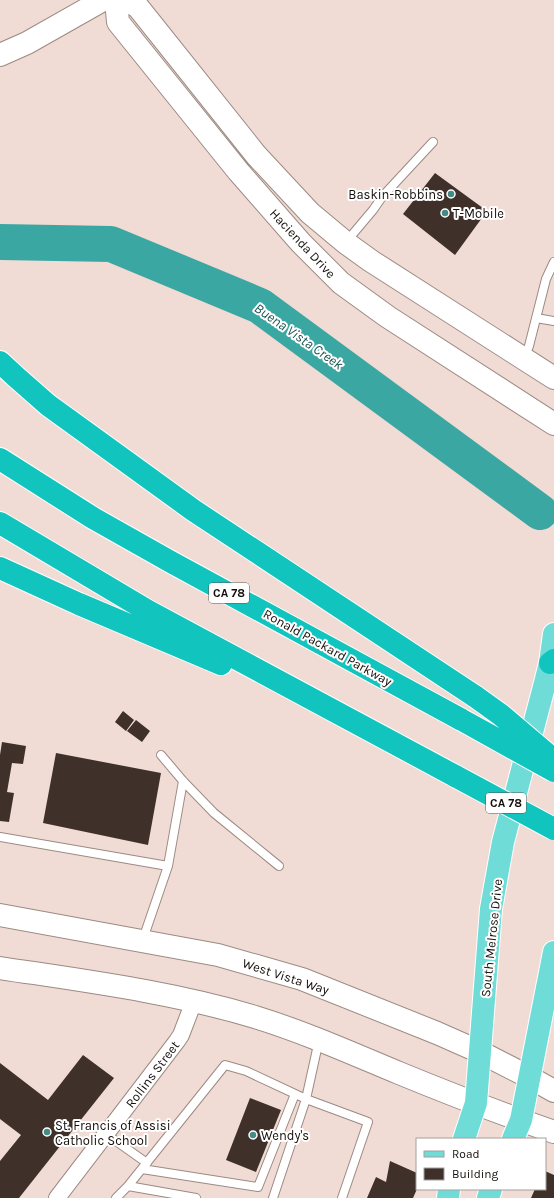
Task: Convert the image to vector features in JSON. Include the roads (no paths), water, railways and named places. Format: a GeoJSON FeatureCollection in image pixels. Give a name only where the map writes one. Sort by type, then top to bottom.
{"type":"FeatureCollection","features":[{"type":"Feature","properties":{"kind":"highway"},"geometry":{"type":"LineString","coordinates":[[0,362],[48,405],[193,510],[476,697],[501,715],[554,760]]}},
{"type":"Feature","properties":{"kind":"highway","name":"Ronald Packard Parkway"},"geometry":{"type":"LineString","coordinates":[[0,459],[93,518],[171,562],[554,771]]}},
{"type":"Feature","properties":{"kind":"highway","name":"CA 78"},"geometry":{"type":"LineString","coordinates":[[0,523],[148,611],[554,830]]}},
{"type":"Feature","properties":{"kind":"highway"},"geometry":{"type":"LineString","coordinates":[[0,568],[79,604],[350,719]]}},
{"type":"Feature","properties":{"kind":"main road"},"geometry":{"type":"LineString","coordinates":[[0,55],[27,43],[102,0]]}},
{"type":"Feature","properties":{"kind":"main road","name":"Hacienda Drive"},"geometry":{"type":"LineString","coordinates":[[116,0],[118,22],[238,171],[301,243],[341,283],[388,317],[554,424]]}},
{"type":"Feature","properties":{"kind":"main road","name":"Hacienda Drive"},"geometry":{"type":"LineString","coordinates":[[127,0],[138,7],[256,154],[310,213],[346,243],[371,261],[554,378]]}},
{"type":"Feature","properties":{"kind":"main road","name":"South Melrose Drive"},"geometry":{"type":"LineString","coordinates":[[464,1138],[476,1103],[491,908],[503,842],[552,661],[554,634]]}},
{"type":"Feature","properties":{"kind":"main road","name":"West Vista Way"},"geometry":{"type":"LineString","coordinates":[[0,915],[218,955],[302,979],[437,1033],[480,1052],[554,1091]]}},
{"type":"Feature","properties":{"kind":"main road"},"geometry":{"type":"LineString","coordinates":[[517,1129],[554,952]]}},
{"type":"Feature","properties":{"kind":"main road"},"geometry":{"type":"LineString","coordinates":[[0,968],[115,985],[194,1001],[255,1017],[319,1040],[476,1103],[517,1129],[554,1132]]}},
{"type":"Feature","properties":{"kind":"street","name":"Rollins Street"},"geometry":{"type":"LineString","coordinates":[[57,1198],[177,1041],[181,1035],[194,1001]]}},
{"type":"Feature","properties":{"kind":"lane"},"geometry":{"type":"LineString","coordinates":[[346,243],[382,197],[433,142]]}},
{"type":"Feature","properties":{"kind":"lane"},"geometry":{"type":"LineString","coordinates":[[524,358],[529,346],[546,279],[554,262]]}},
{"type":"Feature","properties":{"kind":"lane"},"geometry":{"type":"LineString","coordinates":[[536,318],[554,321]]}},
{"type":"Feature","properties":{"kind":"lane"},"geometry":{"type":"LineString","coordinates":[[161,755],[183,782],[214,813],[279,866]]}},
{"type":"Feature","properties":{"kind":"lane"},"geometry":{"type":"LineString","coordinates":[[143,941],[168,866],[183,782]]}},
{"type":"Feature","properties":{"kind":"lane"},"geometry":{"type":"LineString","coordinates":[[0,837],[168,866]]}},
{"type":"Feature","properties":{"kind":"lane"},"geometry":{"type":"LineString","coordinates":[[273,1198],[306,1099],[319,1040]]}},
{"type":"Feature","properties":{"kind":"lane"},"geometry":{"type":"LineString","coordinates":[[116,1198],[128,1186],[225,1065],[246,1071],[306,1099],[368,1122],[342,1198]]}},
{"type":"Feature","properties":{"kind":"lane"},"geometry":{"type":"LineString","coordinates":[[106,1134],[144,1166],[258,1187],[295,1094]]}},
{"type":"Feature","properties":{"kind":"lane"},"geometry":{"type":"LineString","coordinates":[[128,1186],[196,1198]]}},
{"type":"Feature","properties":{"kind":"waterway","name":"Buena Vista Creek"},"geometry":{"type":"LineString","coordinates":[[0,242],[111,244],[260,306],[540,512]]}},
{"type":"Feature","properties":{"kind":"place","name":"Baskin-Robbins"},"geometry":{"type":"Point","coordinates":[451,194]}},
{"type":"Feature","properties":{"kind":"place","name":"T-Mobile"},"geometry":{"type":"Point","coordinates":[445,213]}},
{"type":"Feature","properties":{"kind":"place","name":"St. Francis of Assisi Catholic School"},"geometry":{"type":"Point","coordinates":[47,1132]}},
{"type":"Feature","properties":{"kind":"place","name":"Wendy's"},"geometry":{"type":"Point","coordinates":[253,1135]}}]}
